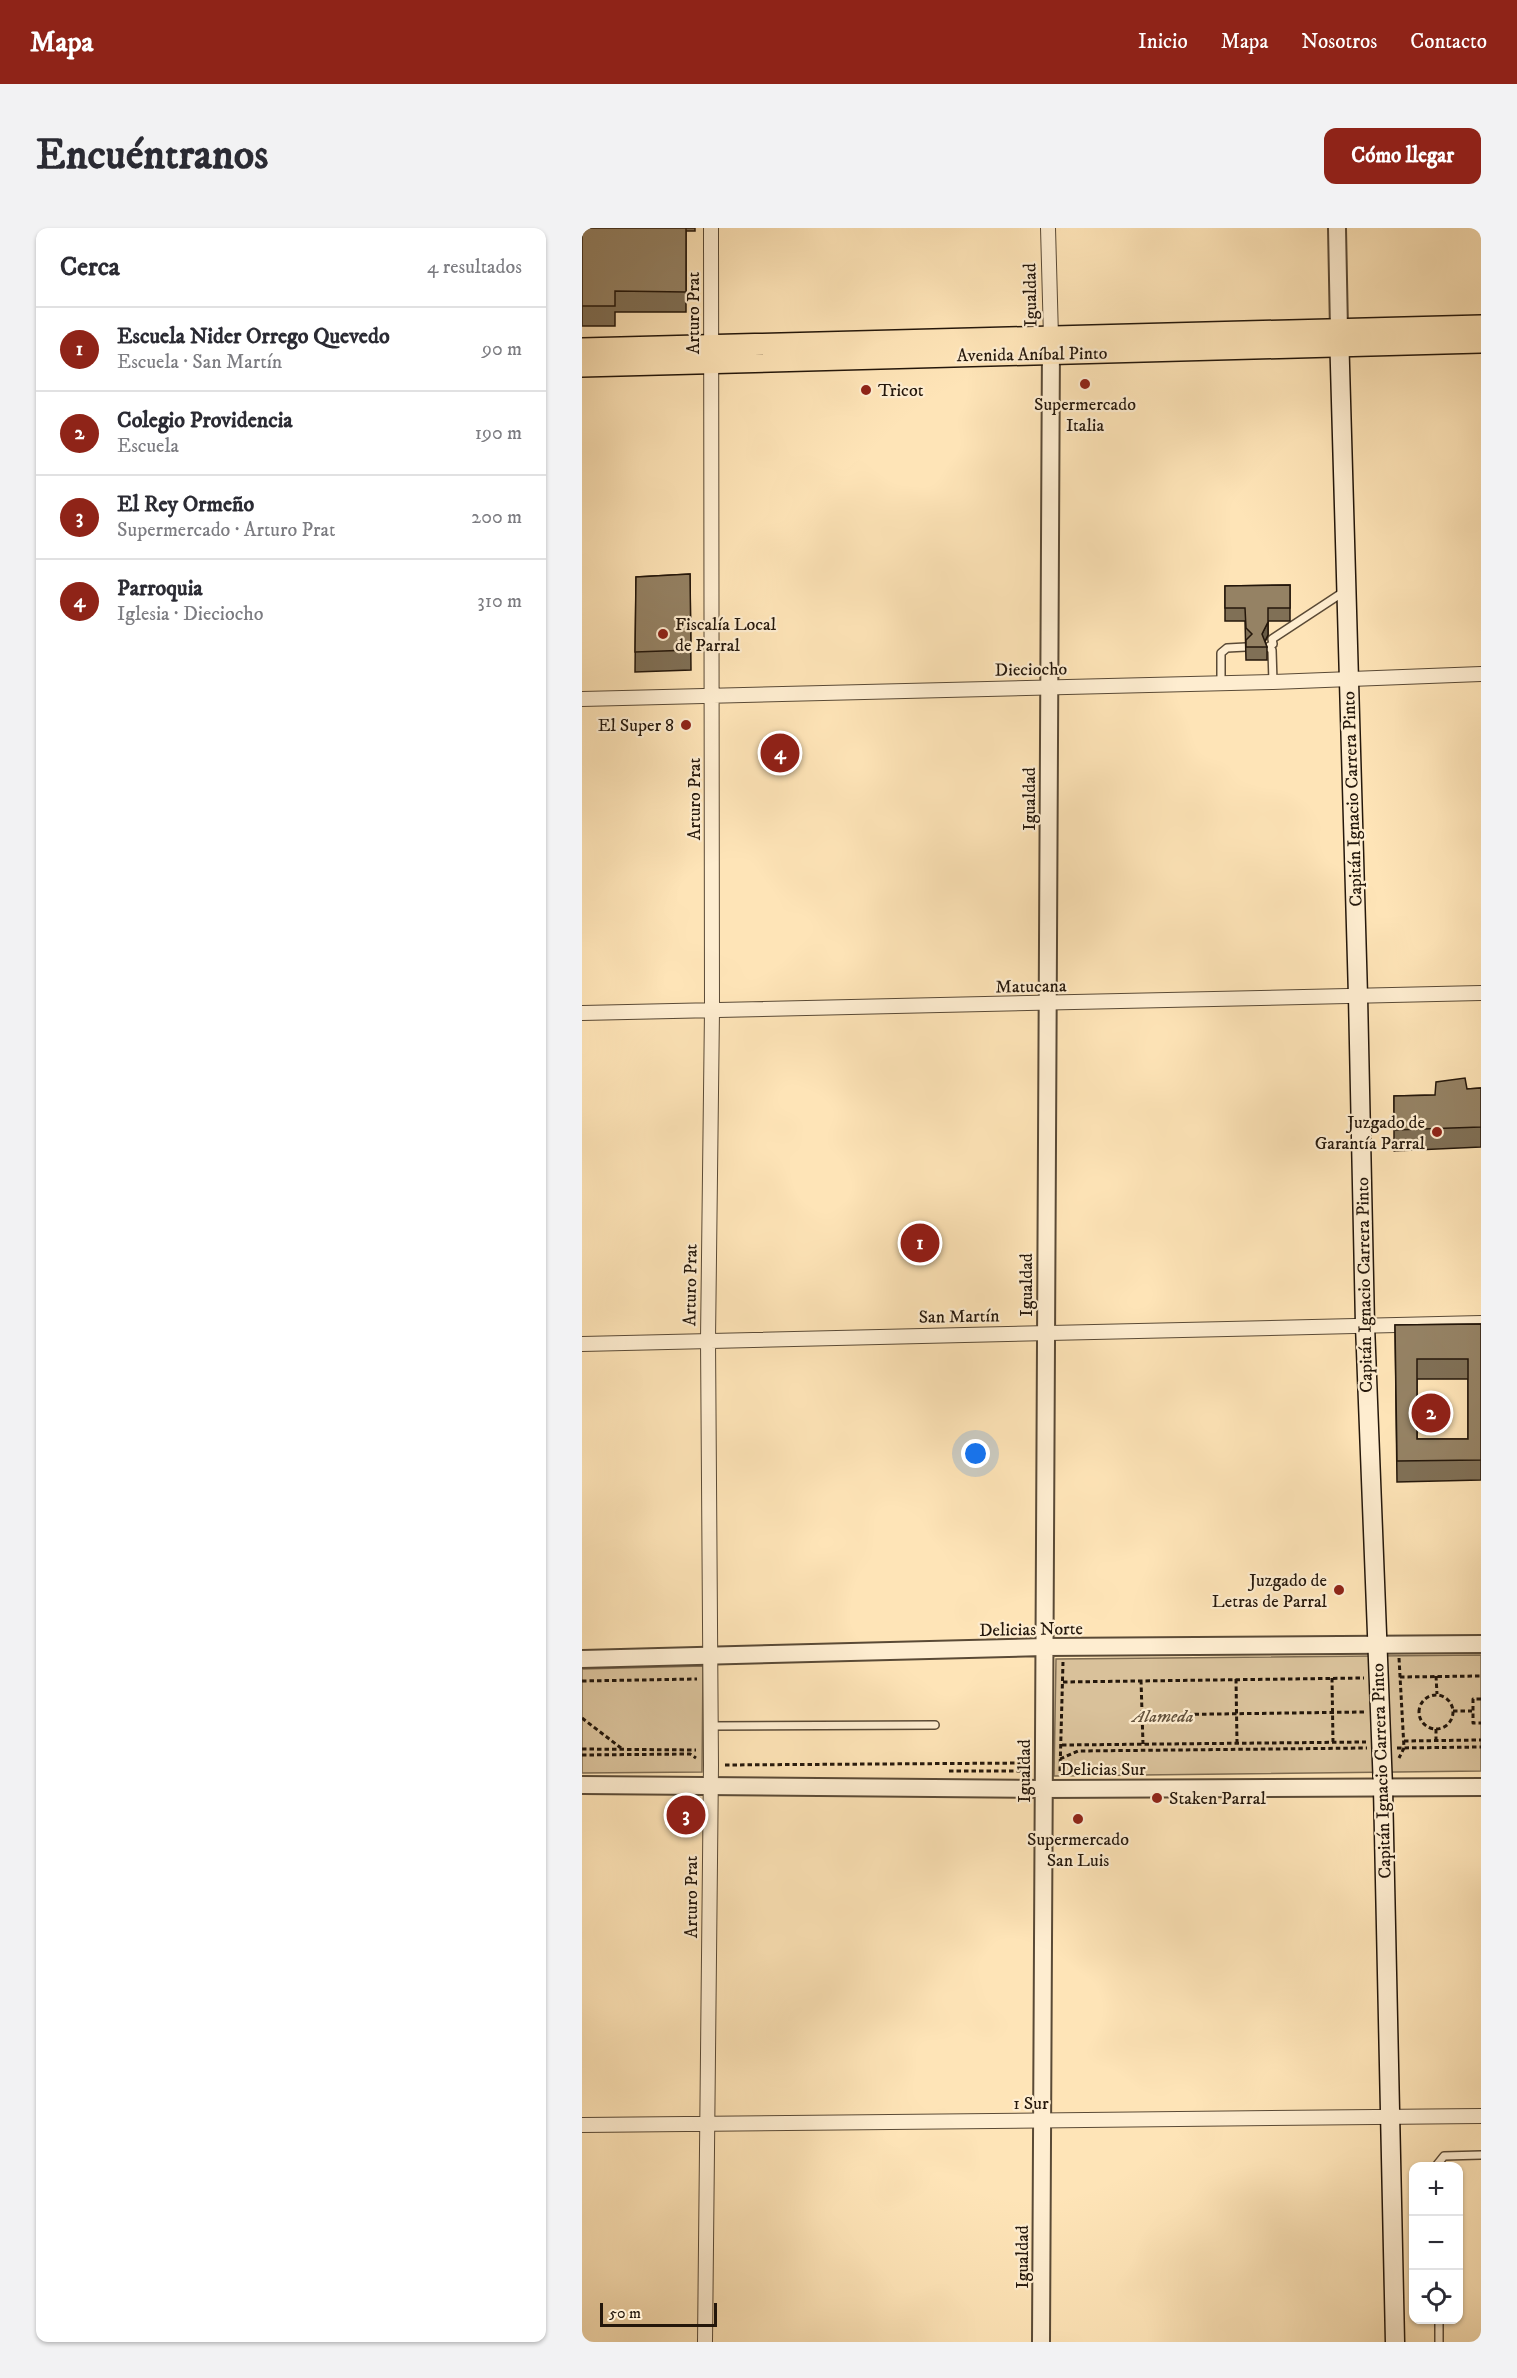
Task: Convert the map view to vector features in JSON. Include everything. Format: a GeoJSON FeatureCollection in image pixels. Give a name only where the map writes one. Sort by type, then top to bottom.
{"type":"FeatureCollection","features":[{"type":"Feature","properties":{"kind":"main road","name":"Avenida Aníbal Pinto"},"geometry":{"type":"LineString","coordinates":[[1424,336],[1481,326]]}},
{"type":"Feature","properties":{"kind":"main road","name":"Avenida Aníbal Pinto"},"geometry":{"type":"LineString","coordinates":[[582,349],[711,354],[1424,336],[1481,342]]}},
{"type":"Feature","properties":{"kind":"main road","name":"Capitán Ignacio Carrera Pinto"},"geometry":{"type":"LineString","coordinates":[[1339,338],[1365,1326],[1376,1645],[1392,1788],[1390,2117],[1395,2342]]}},
{"type":"Feature","properties":{"kind":"main road","name":"Avenida Aníbal Pinto"},"geometry":{"type":"LineString","coordinates":[[582,366],[711,354]]}},
{"type":"Feature","properties":{"kind":"street","name":"Arturo Prat"},"geometry":{"type":"LineString","coordinates":[[705,2342],[711,1726],[708,1340],[712,1010],[711,228]]}},
{"type":"Feature","properties":{"kind":"street","name":"Igualdad"},"geometry":{"type":"LineString","coordinates":[[1041,2342],[1051,346],[1048,228]]}},
{"type":"Feature","properties":{"kind":"street","name":"Capitán Ignacio Carrera Pinto"},"geometry":{"type":"LineString","coordinates":[[1337,228],[1339,338]]}},
{"type":"Feature","properties":{"kind":"street","name":"Dieciocho"},"geometry":{"type":"LineString","coordinates":[[582,699],[1348,680],[1481,674]]}},
{"type":"Feature","properties":{"kind":"street","name":"Matucana"},"geometry":{"type":"LineString","coordinates":[[582,1013],[1481,993]]}},
{"type":"Feature","properties":{"kind":"street","name":"San Martín"},"geometry":{"type":"LineString","coordinates":[[582,1344],[1481,1323]]}},
{"type":"Feature","properties":{"kind":"street","name":"Delicias Norte"},"geometry":{"type":"LineString","coordinates":[[582,1659],[1044,1647],[1481,1644]]}},
{"type":"Feature","properties":{"kind":"street","name":"Delicias Sur"},"geometry":{"type":"LineString","coordinates":[[582,1785],[710,1777],[1043,1789],[1481,1787]]}},
{"type":"Feature","properties":{"kind":"street","name":"1 Sur"},"geometry":{"type":"LineString","coordinates":[[582,2125],[1481,2116]]}},
{"type":"Feature","properties":{"kind":"lane"},"geometry":{"type":"LineString","coordinates":[[1273,682],[1272,650],[1268,647],[1273,644],[1272,639],[1345,591]]}},
{"type":"Feature","properties":{"kind":"lane"},"geometry":{"type":"LineString","coordinates":[[1221,683],[1221,653],[1227,648],[1246,647]]}},
{"type":"Feature","properties":{"kind":"lane"},"geometry":{"type":"LineString","coordinates":[[711,1726],[935,1725]]}},
{"type":"Feature","properties":{"kind":"lane"},"geometry":{"type":"LineString","coordinates":[[1439,2162],[1443,2156],[1481,2155]]}},
{"type":"Feature","properties":{"kind":"lane"},"geometry":{"type":"LineString","coordinates":[[1439,2324],[1439,2342]]}},
{"type":"Feature","properties":{"kind":"path"},"geometry":{"type":"LineString","coordinates":[[1392,1788],[1399,1758],[1404,1748],[1398,1645]]}},
{"type":"Feature","properties":{"kind":"path"},"geometry":{"type":"LineString","coordinates":[[948,1771],[1062,1771],[1063,1647]]}},
{"type":"Feature","properties":{"kind":"path"},"geometry":{"type":"LineString","coordinates":[[1436,1676],[1437,1694]]}},
{"type":"Feature","properties":{"kind":"path"},"geometry":{"type":"LineString","coordinates":[[1400,1677],[1481,1676]]}},
{"type":"Feature","properties":{"kind":"path"},"geometry":{"type":"LineString","coordinates":[[1332,1678],[1333,1742]]}},
{"type":"Feature","properties":{"kind":"path"},"geometry":{"type":"LineString","coordinates":[[1063,1682],[1364,1678]]}},
{"type":"Feature","properties":{"kind":"path"},"geometry":{"type":"LineString","coordinates":[[582,1682],[698,1679]]}},
{"type":"Feature","properties":{"kind":"path"},"geometry":{"type":"LineString","coordinates":[[1236,1679],[1238,1743]]}},
{"type":"Feature","properties":{"kind":"path"},"geometry":{"type":"LineString","coordinates":[[1141,1680],[1143,1744]]}},
{"type":"Feature","properties":{"kind":"path"},"geometry":{"type":"LineString","coordinates":[[1437,1694],[1448,1699],[1453,1711],[1447,1725],[1436,1729],[1421,1722],[1418,1711],[1426,1697],[1437,1694]]}},
{"type":"Feature","properties":{"kind":"path"},"geometry":{"type":"LineString","coordinates":[[1481,1699],[1473,1699],[1473,1723],[1481,1723]]}},
{"type":"Feature","properties":{"kind":"path"},"geometry":{"type":"LineString","coordinates":[[1453,1711],[1473,1711]]}},
{"type":"Feature","properties":{"kind":"path"},"geometry":{"type":"LineString","coordinates":[[1142,1715],[1366,1712]]}},
{"type":"Feature","properties":{"kind":"path"},"geometry":{"type":"LineString","coordinates":[[582,1718],[621,1749]]}},
{"type":"Feature","properties":{"kind":"path"},"geometry":{"type":"LineString","coordinates":[[1436,1729],[1436,1740]]}},
{"type":"Feature","properties":{"kind":"path"},"geometry":{"type":"LineString","coordinates":[[1404,1741],[1481,1740]]}},
{"type":"Feature","properties":{"kind":"path"},"geometry":{"type":"LineString","coordinates":[[1062,1745],[1367,1742]]}},
{"type":"Feature","properties":{"kind":"path"},"geometry":{"type":"LineString","coordinates":[[582,1749],[696,1748],[696,1770],[710,1777],[830,1770]]}},
{"type":"Feature","properties":{"kind":"green space","name":"Alameda"},"geometry":{"type":"Polygon","coordinates":[[[1481,1655],[1481,1771],[1054,1776],[1056,1659],[1481,1655]]]}},
{"type":"Feature","properties":{"kind":"green space"},"geometry":{"type":"Polygon","coordinates":[[[703,1666],[702,1772],[582,1773],[582,1669],[703,1666]]]}},
{"type":"Feature","properties":{"kind":"building"},"geometry":{"type":"Polygon","coordinates":[[[582,228],[686,228],[686,292],[615,291],[615,306],[582,306],[582,228]]]}},
{"type":"Feature","properties":{"kind":"building","name":"Fiscalía Local de Parral"},"geometry":{"type":"Polygon","coordinates":[[[690,574],[691,650],[635,652],[636,577],[690,574]]]}},
{"type":"Feature","properties":{"kind":"building"},"geometry":{"type":"Polygon","coordinates":[[[1290,585],[1290,608],[1268,608],[1268,622],[1262,634],[1267,647],[1246,647],[1246,640],[1252,634],[1246,628],[1245,608],[1225,608],[1225,586],[1290,585]]]}},
{"type":"Feature","properties":{"kind":"building"},"geometry":{"type":"Polygon","coordinates":[[[1465,1078],[1467,1089],[1481,1088],[1481,1127],[1394,1130],[1394,1096],[1435,1095],[1436,1082],[1465,1078]]]}},
{"type":"Feature","properties":{"kind":"building"},"geometry":{"type":"Polygon","coordinates":[[[1481,1324],[1481,1460],[1397,1461],[1395,1325],[1481,1324]],[[1417,1359],[1417,1439],[1468,1439],[1468,1359],[1417,1359]]]}},
{"type":"Feature","properties":{"kind":"place","name":"Supermercado Italia"},"geometry":{"type":"Point","coordinates":[1085,384]}},
{"type":"Feature","properties":{"kind":"place","name":"Tricot"},"geometry":{"type":"Point","coordinates":[866,390]}},
{"type":"Feature","properties":{"kind":"place","name":"Fiscalía Local de Parral"},"geometry":{"type":"Point","coordinates":[663,634]}},
{"type":"Feature","properties":{"kind":"place","name":"El Super 8"},"geometry":{"type":"Point","coordinates":[686,725]}},
{"type":"Feature","properties":{"kind":"place","name":"Parroquia"},"geometry":{"type":"Point","coordinates":[780,753]}},
{"type":"Feature","properties":{"kind":"place","name":"Juzgado de Garantía Parral"},"geometry":{"type":"Point","coordinates":[1437,1132]}},
{"type":"Feature","properties":{"kind":"place","name":"Escuela Nider Orrego Quevedo"},"geometry":{"type":"Point","coordinates":[920,1243]}},
{"type":"Feature","properties":{"kind":"place","name":"Colegio Providencia"},"geometry":{"type":"Point","coordinates":[1431,1413]}},
{"type":"Feature","properties":{"kind":"place","name":"Juzgado de Letras de Parral"},"geometry":{"type":"Point","coordinates":[1339,1590]}},
{"type":"Feature","properties":{"kind":"place","name":"Staken Parral"},"geometry":{"type":"Point","coordinates":[1157,1798]}},
{"type":"Feature","properties":{"kind":"place","name":"El Rey Ormeño"},"geometry":{"type":"Point","coordinates":[686,1815]}},
{"type":"Feature","properties":{"kind":"place","name":"Supermercado San Luis"},"geometry":{"type":"Point","coordinates":[1078,1819]}}]}
